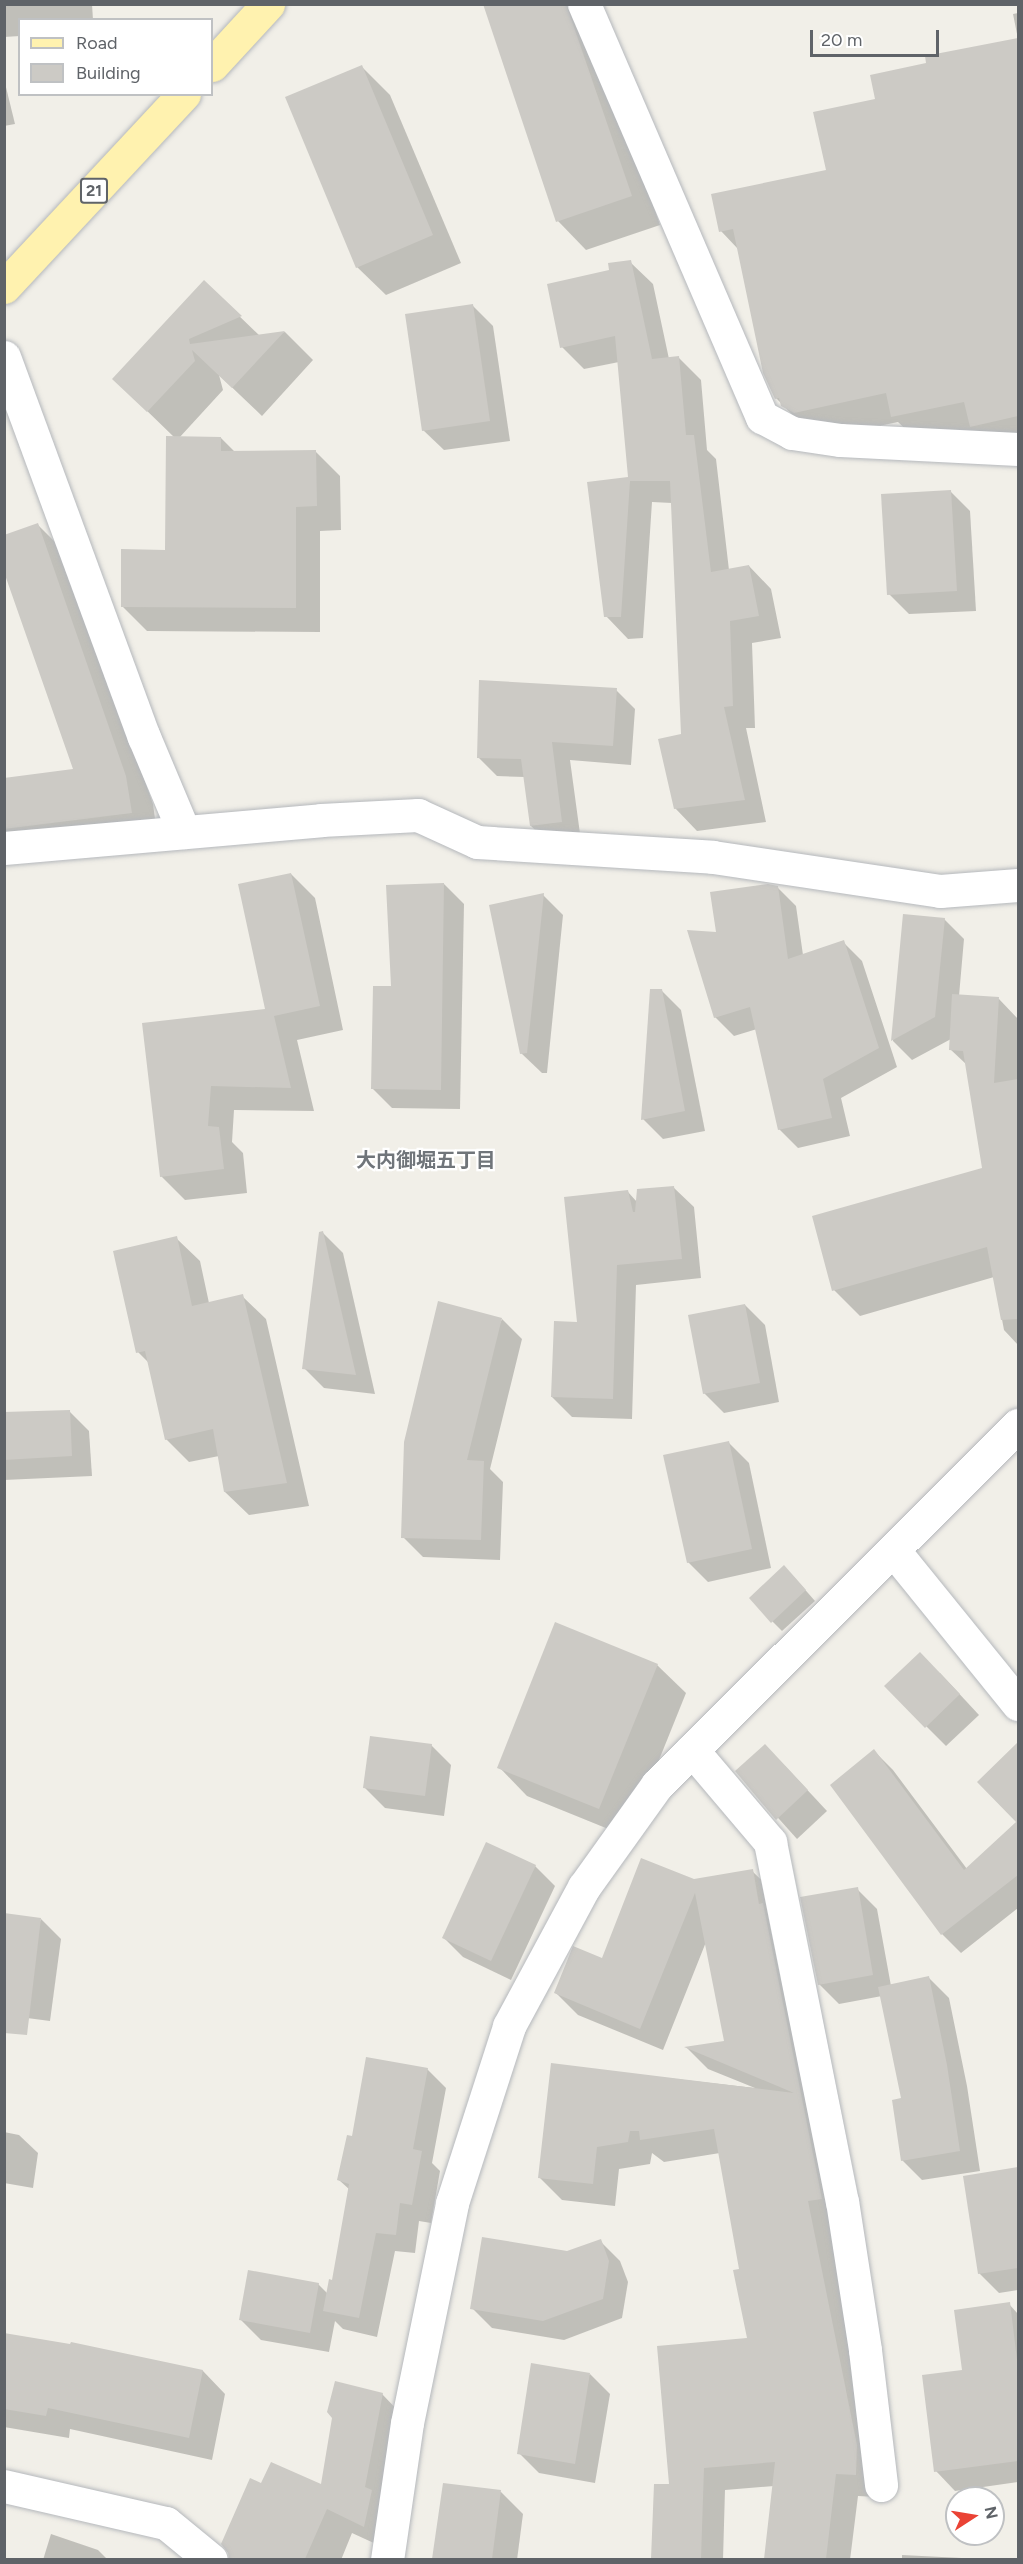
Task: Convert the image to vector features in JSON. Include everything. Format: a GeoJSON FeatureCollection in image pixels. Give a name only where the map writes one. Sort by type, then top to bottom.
{"type":"FeatureCollection","features":[{"type":"Feature","properties":{"kind":"main road"},"geometry":{"type":"LineString","coordinates":[[213,64],[268,4]]}},
{"type":"Feature","properties":{"kind":"main road","name":"21"},"geometry":{"type":"LineString","coordinates":[[4,287],[182,96]]}},
{"type":"Feature","properties":{"kind":"street"},"geometry":{"type":"LineString","coordinates":[[584,4],[762,417],[792,434],[840,440],[1018,449]]}},
{"type":"Feature","properties":{"kind":"street"},"geometry":{"type":"LineString","coordinates":[[4,357],[144,737],[184,832]]}},
{"type":"Feature","properties":{"kind":"street"},"geometry":{"type":"LineString","coordinates":[[4,848],[417,815],[477,842],[713,857],[940,891],[1018,885]]}},
{"type":"Feature","properties":{"kind":"street"},"geometry":{"type":"LineString","coordinates":[[387,2559],[407,2423],[452,2203],[509,2026],[584,1887],[657,1785],[1018,1425]]}},
{"type":"Feature","properties":{"kind":"street"},"geometry":{"type":"LineString","coordinates":[[894,1551],[1018,1704]]}},
{"type":"Feature","properties":{"kind":"street"},"geometry":{"type":"LineString","coordinates":[[692,1750],[770,1842],[842,2201],[881,2485]]}},
{"type":"Feature","properties":{"kind":"street"},"geometry":{"type":"LineString","coordinates":[[5,2489],[166,2523],[211,2559]]}},
{"type":"Feature","properties":{"kind":"building"},"geometry":{"type":"Polygon","coordinates":[[[483,4],[566,4],[632,196],[556,222],[483,4]]]}},
{"type":"Feature","properties":{"kind":"building"},"geometry":{"type":"Polygon","coordinates":[[[1018,38],[1018,416],[970,427],[964,402],[891,417],[886,393],[794,413],[781,406],[779,398],[775,399],[763,373],[733,229],[719,232],[711,194],[826,170],[813,112],[875,99],[870,75],[926,63],[925,56],[1018,38]]]}},
{"type":"Feature","properties":{"kind":"building"},"geometry":{"type":"Polygon","coordinates":[[[362,65],[433,235],[356,268],[285,97],[362,65]]]}},
{"type":"Feature","properties":{"kind":"building"},"geometry":{"type":"Polygon","coordinates":[[[631,260],[652,359],[679,356],[686,435],[694,435],[711,572],[749,565],[759,616],[730,621],[733,706],[724,707],[745,800],[674,809],[658,739],[681,734],[670,481],[630,481],[621,617],[604,617],[587,482],[628,477],[615,336],[560,348],[547,284],[609,270],[608,263],[631,260]]]}},
{"type":"Feature","properties":{"kind":"building"},"geometry":{"type":"Polygon","coordinates":[[[204,280],[242,316],[189,339],[190,344],[285,331],[232,388],[192,350],[195,361],[147,412],[112,379],[204,280]]]}},
{"type":"Feature","properties":{"kind":"building"},"geometry":{"type":"Polygon","coordinates":[[[473,304],[490,421],[422,431],[405,314],[473,304]]]}},
{"type":"Feature","properties":{"kind":"building"},"geometry":{"type":"Polygon","coordinates":[[[166,436],[221,437],[221,451],[316,450],[317,506],[296,507],[296,608],[121,607],[121,549],[165,550],[166,436]]]}},
{"type":"Feature","properties":{"kind":"building"},"geometry":{"type":"Polygon","coordinates":[[[951,490],[957,591],[887,595],[881,494],[951,490]]]}},
{"type":"Feature","properties":{"kind":"building"},"geometry":{"type":"Polygon","coordinates":[[[38,523],[126,776],[132,813],[4,829],[4,778],[73,769],[4,572],[4,535],[38,523]]]}},
{"type":"Feature","properties":{"kind":"building"},"geometry":{"type":"Polygon","coordinates":[[[479,680],[617,688],[613,746],[552,742],[562,822],[530,826],[521,759],[477,758],[479,680]]]}},
{"type":"Feature","properties":{"kind":"building"},"geometry":{"type":"Polygon","coordinates":[[[291,873],[320,1006],[274,1016],[291,1088],[211,1086],[208,1126],[219,1127],[224,1169],[160,1177],[142,1023],[265,1009],[238,884],[291,873]]]}},
{"type":"Feature","properties":{"kind":"building"},"geometry":{"type":"Polygon","coordinates":[[[444,883],[441,1090],[371,1089],[373,986],[391,986],[386,885],[444,883]]]}},
{"type":"Feature","properties":{"kind":"building"},"geometry":{"type":"Polygon","coordinates":[[[768,884],[778,886],[788,959],[844,940],[879,1048],[823,1079],[832,1118],[778,1130],[750,1007],[714,1018],[687,930],[716,932],[710,892],[768,884]]]}},
{"type":"Feature","properties":{"kind":"building"},"geometry":{"type":"Polygon","coordinates":[[[544,893],[527,1053],[520,1054],[489,905],[544,893]]]}},
{"type":"Feature","properties":{"kind":"building"},"geometry":{"type":"Polygon","coordinates":[[[903,914],[945,918],[935,1017],[891,1041],[903,914]]]}},
{"type":"Feature","properties":{"kind":"building"},"geometry":{"type":"Polygon","coordinates":[[[650,989],[662,989],[685,1111],[641,1120],[650,989]]]}},
{"type":"Feature","properties":{"kind":"building"},"geometry":{"type":"Polygon","coordinates":[[[952,994],[999,997],[994,1083],[1018,1079],[1018,1319],[1001,1320],[987,1247],[832,1291],[812,1216],[982,1168],[963,1051],[949,1050],[952,994]]]}},
{"type":"Feature","properties":{"kind":"building"},"geometry":{"type":"Polygon","coordinates":[[[674,1186],[682,1259],[617,1265],[613,1399],[551,1397],[554,1321],[577,1322],[564,1197],[628,1190],[633,1212],[635,1212],[637,1189],[674,1186]]]}},
{"type":"Feature","properties":{"kind":"building"},"geometry":{"type":"Polygon","coordinates":[[[323,1231],[356,1375],[302,1369],[319,1232],[323,1231]]]}},
{"type":"Feature","properties":{"kind":"building"},"geometry":{"type":"Polygon","coordinates":[[[177,1236],[192,1306],[243,1294],[287,1483],[224,1492],[213,1429],[165,1440],[145,1351],[136,1353],[113,1251],[177,1236]]]}},
{"type":"Feature","properties":{"kind":"building"},"geometry":{"type":"Polygon","coordinates":[[[438,1301],[502,1318],[467,1460],[484,1461],[481,1540],[401,1538],[404,1442],[438,1301]]]}},
{"type":"Feature","properties":{"kind":"building"},"geometry":{"type":"Polygon","coordinates":[[[745,1304],[760,1383],[703,1394],[688,1315],[745,1304]]]}},
{"type":"Feature","properties":{"kind":"building"},"geometry":{"type":"Polygon","coordinates":[[[70,1410],[72,1456],[4,1460],[4,1412],[70,1410]]]}},
{"type":"Feature","properties":{"kind":"building"},"geometry":{"type":"Polygon","coordinates":[[[729,1441],[752,1549],[687,1563],[663,1455],[729,1441]]]}},
{"type":"Feature","properties":{"kind":"building"},"geometry":{"type":"Polygon","coordinates":[[[784,1565],[806,1590],[771,1623],[749,1598],[784,1565]]]}},
{"type":"Feature","properties":{"kind":"building"},"geometry":{"type":"Polygon","coordinates":[[[555,1622],[658,1664],[599,1809],[497,1768],[555,1622]]]}},
{"type":"Feature","properties":{"kind":"building"},"geometry":{"type":"Polygon","coordinates":[[[920,1652],[960,1694],[925,1728],[884,1686],[920,1652]]]}},
{"type":"Feature","properties":{"kind":"building"},"geometry":{"type":"Polygon","coordinates":[[[370,1736],[432,1744],[425,1796],[363,1788],[370,1736]]]}},
{"type":"Feature","properties":{"kind":"building"},"geometry":{"type":"Polygon","coordinates":[[[1018,1742],[1018,1875],[941,1935],[830,1785],[874,1749],[964,1870],[1016,1822],[977,1782],[1018,1742]]]}},
{"type":"Feature","properties":{"kind":"building"},"geometry":{"type":"Polygon","coordinates":[[[765,1744],[808,1790],[776,1820],[735,1771],[765,1744]]]}},
{"type":"Feature","properties":{"kind":"building"},"geometry":{"type":"Polygon","coordinates":[[[486,1842],[536,1865],[491,1961],[442,1938],[486,1842]]]}},
{"type":"Feature","properties":{"kind":"building"},"geometry":{"type":"Polygon","coordinates":[[[641,1858],[694,1879],[753,1869],[759,1904],[763,1903],[822,2199],[808,2201],[857,2445],[856,2475],[836,2474],[826,2559],[764,2559],[775,2462],[704,2468],[701,2559],[651,2559],[654,2484],[669,2484],[657,2346],[747,2338],[733,2270],[739,2269],[714,2129],[640,2140],[639,2131],[630,2131],[628,2142],[597,2147],[593,2184],[538,2178],[551,2063],[794,2093],[684,2047],[724,2041],[695,1893],[640,2029],[554,1993],[573,1946],[602,1958],[641,1858]]]}},
{"type":"Feature","properties":{"kind":"building"},"geometry":{"type":"Polygon","coordinates":[[[858,1887],[873,1975],[818,1985],[800,1897],[858,1887]]]}},
{"type":"Feature","properties":{"kind":"building"},"geometry":{"type":"Polygon","coordinates":[[[4,1913],[41,1918],[27,2035],[4,2033],[4,1913]]]}},
{"type":"Feature","properties":{"kind":"building"},"geometry":{"type":"Polygon","coordinates":[[[929,1976],[947,2065],[960,2151],[901,2161],[892,2100],[901,2098],[878,1987],[929,1976]]]}},
{"type":"Feature","properties":{"kind":"building"},"geometry":{"type":"Polygon","coordinates":[[[366,2057],[428,2068],[413,2149],[422,2151],[412,2205],[400,2203],[396,2235],[376,2233],[359,2318],[323,2311],[329,2279],[332,2280],[349,2184],[337,2180],[347,2135],[352,2136],[366,2057]]]}},
{"type":"Feature","properties":{"kind":"building"},"geometry":{"type":"Polygon","coordinates":[[[1018,2167],[1018,2268],[978,2274],[963,2176],[1018,2167]]]}},
{"type":"Feature","properties":{"kind":"building"},"geometry":{"type":"Polygon","coordinates":[[[482,2237],[567,2251],[601,2239],[609,2261],[603,2299],[543,2321],[470,2309],[482,2237]]]}},
{"type":"Feature","properties":{"kind":"building"},"geometry":{"type":"Polygon","coordinates":[[[248,2270],[319,2283],[310,2333],[239,2320],[248,2270]]]}},
{"type":"Feature","properties":{"kind":"building"},"geometry":{"type":"Polygon","coordinates":[[[1010,2302],[1018,2368],[1018,2461],[934,2472],[922,2375],[962,2370],[954,2310],[1010,2302]]]}},
{"type":"Feature","properties":{"kind":"building"},"geometry":{"type":"Polygon","coordinates":[[[4,2333],[70,2344],[71,2342],[203,2370],[189,2438],[48,2408],[46,2416],[4,2409],[4,2333]]]}},
{"type":"Feature","properties":{"kind":"building"},"geometry":{"type":"Polygon","coordinates":[[[531,2363],[590,2373],[575,2464],[517,2454],[531,2363]]]}},
{"type":"Feature","properties":{"kind":"building"},"geometry":{"type":"Polygon","coordinates":[[[335,2381],[383,2393],[365,2487],[372,2490],[364,2527],[327,2509],[305,2559],[229,2559],[228,2553],[221,2544],[250,2478],[261,2483],[271,2462],[321,2484],[332,2418],[327,2412],[335,2381]]]}},
{"type":"Feature","properties":{"kind":"building"},"geometry":{"type":"Polygon","coordinates":[[[443,2483],[501,2490],[492,2559],[432,2559],[443,2483]]]}},
{"type":"Feature","properties":{"kind":"district","name":"大内御堀五丁目"},"geometry":{"type":"Point","coordinates":[426,1160]}}]}
